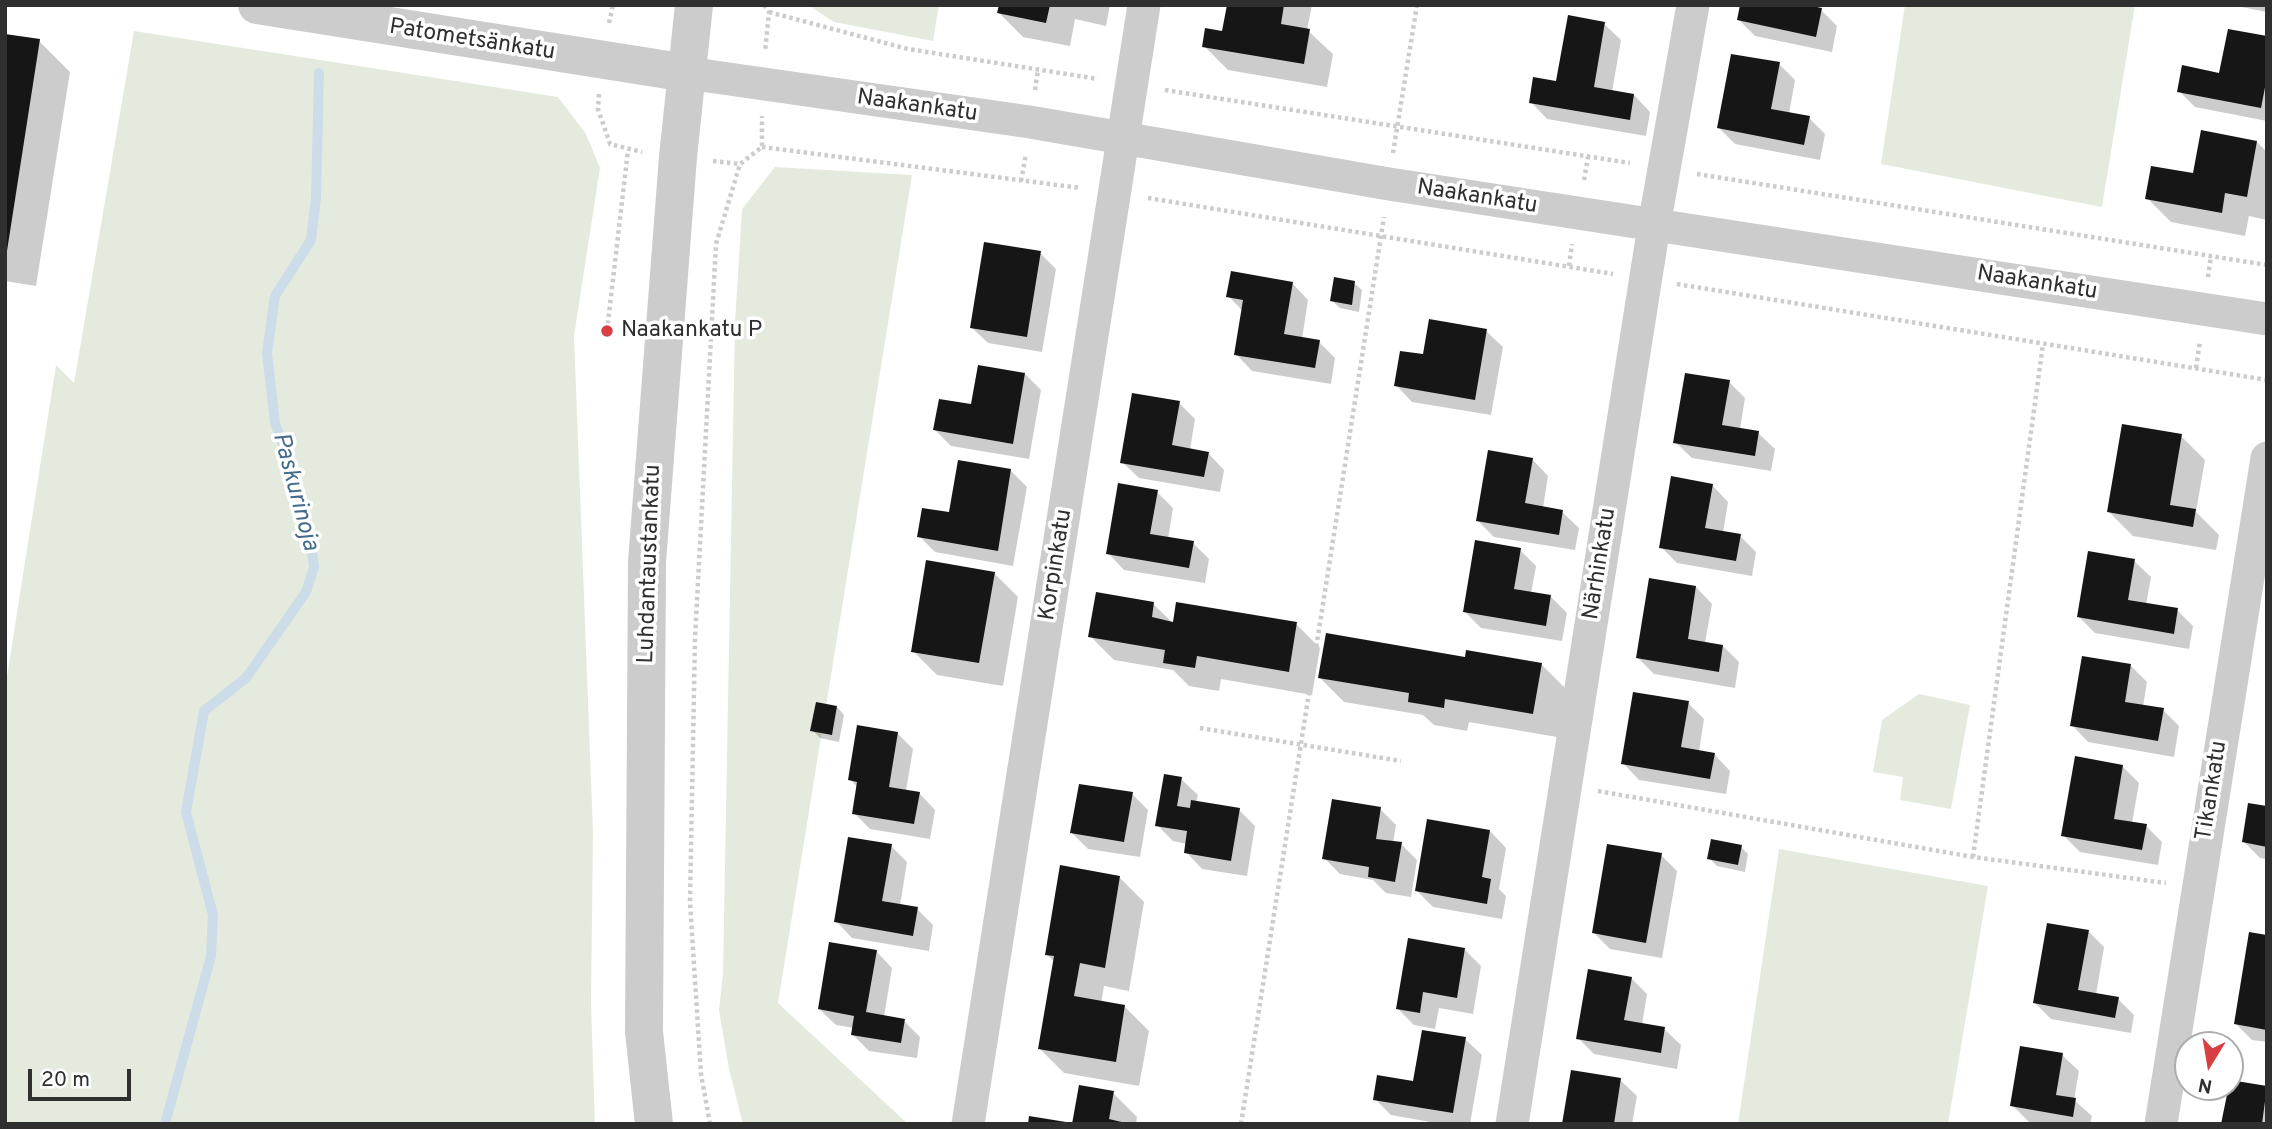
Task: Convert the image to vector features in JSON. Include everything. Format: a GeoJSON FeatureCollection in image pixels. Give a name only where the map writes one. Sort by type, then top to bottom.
{"type":"FeatureCollection","features":[{"type":"Feature","properties":{"kind":"street","name":"Patometsänkatu"},"geometry":{"type":"LineString","coordinates":[[257,5],[687,74]]}},
{"type":"Feature","properties":{"kind":"street","name":"Luhdantaustankatu"},"geometry":{"type":"LineString","coordinates":[[654,1124],[644,1032],[647,562],[678,158],[694,5]]}},
{"type":"Feature","properties":{"kind":"street","name":"Korpinkatu"},"geometry":{"type":"LineString","coordinates":[[968,1124],[1037,700],[1144,5]]}},
{"type":"Feature","properties":{"kind":"street","name":"Närhinkatu"},"geometry":{"type":"LineString","coordinates":[[1512,1124],[1654,226],[1693,5]]}},
{"type":"Feature","properties":{"kind":"street","name":"Naakankatu"},"geometry":{"type":"LineString","coordinates":[[687,74],[1123,138],[1654,226],[2267,319]]}},
{"type":"Feature","properties":{"kind":"street","name":"Tikankatu"},"geometry":{"type":"LineString","coordinates":[[2161,1124],[2267,458]]}},
{"type":"Feature","properties":{"kind":"path"},"geometry":{"type":"LineString","coordinates":[[613,5],[602,62],[598,109],[600,122],[610,144],[628,150],[678,158],[740,164]]}},
{"type":"Feature","properties":{"kind":"path"},"geometry":{"type":"LineString","coordinates":[[764,5],[769,12],[908,49],[2267,265]]}},
{"type":"Feature","properties":{"kind":"path"},"geometry":{"type":"LineString","coordinates":[[1397,126],[1417,5]]}},
{"type":"Feature","properties":{"kind":"path"},"geometry":{"type":"LineString","coordinates":[[762,147],[762,86],[769,12]]}},
{"type":"Feature","properties":{"kind":"path"},"geometry":{"type":"LineString","coordinates":[[710,1124],[701,1074],[690,902],[695,638],[716,244],[740,164],[762,147],[1113,193],[2267,380]]}},
{"type":"Feature","properties":{"kind":"path"},"geometry":{"type":"LineString","coordinates":[[607,331],[628,150]]}},
{"type":"Feature","properties":{"kind":"path"},"geometry":{"type":"LineString","coordinates":[[1241,1124],[1389,184]]}},
{"type":"Feature","properties":{"kind":"path"},"geometry":{"type":"LineString","coordinates":[[1973,857],[2043,344]]}},
{"type":"Feature","properties":{"kind":"path"},"geometry":{"type":"LineString","coordinates":[[1199,728],[1401,761]]}},
{"type":"Feature","properties":{"kind":"path"},"geometry":{"type":"LineString","coordinates":[[1566,786],[1973,857],[2198,888]]}},
{"type":"Feature","properties":{"kind":"shaded area"},"geometry":{"type":"Polygon","coordinates":[[[808,5],[939,5],[933,41],[834,22],[808,5]]]}},
{"type":"Feature","properties":{"kind":"shaded area"},"geometry":{"type":"Polygon","coordinates":[[[1905,5],[2135,5],[2102,207],[1881,164],[1905,5]]]}},
{"type":"Feature","properties":{"kind":"shaded area"},"geometry":{"type":"Polygon","coordinates":[[[134,31],[558,97],[586,134],[600,168],[574,336],[593,832],[591,1003],[595,1124],[5,1124],[5,689],[56,365],[74,383],[134,31]]]}},
{"type":"Feature","properties":{"kind":"shaded area"},"geometry":{"type":"Polygon","coordinates":[[[775,167],[912,175],[778,1003],[908,1124],[743,1124],[729,1069],[719,1010],[723,973],[735,323],[742,209],[775,167]]]}},
{"type":"Feature","properties":{"kind":"shaded area"},"geometry":{"type":"Polygon","coordinates":[[[1919,694],[1970,705],[1951,809],[1900,800],[1903,777],[1873,772],[1882,720],[1919,694]]]}},
{"type":"Feature","properties":{"kind":"shaded area"},"geometry":{"type":"Polygon","coordinates":[[[1779,849],[1988,886],[1948,1124],[1738,1124],[1779,849]]]}},
{"type":"Feature","properties":{"kind":"building"},"geometry":{"type":"Polygon","coordinates":[[[999,5],[1050,5],[1046,23],[997,13],[999,5]]]}},
{"type":"Feature","properties":{"kind":"building"},"geometry":{"type":"Polygon","coordinates":[[[1227,5],[1284,5],[1281,24],[1310,29],[1304,64],[1202,47],[1205,28],[1222,31],[1227,5]]]}},
{"type":"Feature","properties":{"kind":"building"},"geometry":{"type":"Polygon","coordinates":[[[1740,5],[1807,5],[1822,8],[1816,37],[1737,20],[1740,5]]]}},
{"type":"Feature","properties":{"kind":"building"},"geometry":{"type":"Polygon","coordinates":[[[1568,15],[1605,22],[1594,87],[1634,94],[1630,120],[1529,103],[1533,77],[1556,81],[1568,15]]]}},
{"type":"Feature","properties":{"kind":"building"},"geometry":{"type":"Polygon","coordinates":[[[2228,29],[2267,36],[2267,77],[2261,108],[2177,92],[2182,65],[2219,73],[2228,29]]]}},
{"type":"Feature","properties":{"kind":"building"},"geometry":{"type":"Polygon","coordinates":[[[5,34],[40,39],[7,251],[5,251],[5,34]]]}},
{"type":"Feature","properties":{"kind":"building"},"geometry":{"type":"Polygon","coordinates":[[[1731,54],[1780,62],[1771,109],[1810,116],[1804,145],[1717,128],[1731,54]]]}},
{"type":"Feature","properties":{"kind":"building"},"geometry":{"type":"Polygon","coordinates":[[[2201,130],[2257,141],[2247,197],[2225,193],[2222,213],[2145,199],[2151,166],[2193,173],[2201,130]]]}},
{"type":"Feature","properties":{"kind":"building"},"geometry":{"type":"Polygon","coordinates":[[[984,242],[1041,251],[1027,337],[970,328],[984,242]]]}},
{"type":"Feature","properties":{"kind":"building"},"geometry":{"type":"Polygon","coordinates":[[[1231,271],[1293,282],[1284,334],[1320,340],[1315,368],[1234,355],[1243,300],[1226,297],[1231,271]]]}},
{"type":"Feature","properties":{"kind":"building"},"geometry":{"type":"Polygon","coordinates":[[[1334,277],[1355,281],[1352,305],[1330,301],[1334,277]]]}},
{"type":"Feature","properties":{"kind":"building"},"geometry":{"type":"Polygon","coordinates":[[[1429,319],[1487,329],[1475,400],[1394,386],[1400,351],[1423,354],[1429,319]]]}},
{"type":"Feature","properties":{"kind":"building"},"geometry":{"type":"Polygon","coordinates":[[[978,365],[1025,373],[1013,444],[933,430],[939,399],[971,404],[978,365]]]}},
{"type":"Feature","properties":{"kind":"building"},"geometry":{"type":"Polygon","coordinates":[[[1685,373],[1730,380],[1722,425],[1759,431],[1755,456],[1673,443],[1685,373]]]}},
{"type":"Feature","properties":{"kind":"building"},"geometry":{"type":"Polygon","coordinates":[[[1132,393],[1180,401],[1172,445],[1209,452],[1204,477],[1120,463],[1132,393]]]}},
{"type":"Feature","properties":{"kind":"building"},"geometry":{"type":"Polygon","coordinates":[[[2122,424],[2182,434],[2170,505],[2196,509],[2193,527],[2107,512],[2122,424]]]}},
{"type":"Feature","properties":{"kind":"building"},"geometry":{"type":"Polygon","coordinates":[[[1488,450],[1533,458],[1525,503],[1563,510],[1559,535],[1476,521],[1488,450]]]}},
{"type":"Feature","properties":{"kind":"building"},"geometry":{"type":"Polygon","coordinates":[[[958,460],[1011,469],[998,551],[917,537],[922,508],[949,512],[958,460]]]}},
{"type":"Feature","properties":{"kind":"building"},"geometry":{"type":"Polygon","coordinates":[[[1671,476],[1713,484],[1705,528],[1741,534],[1736,561],[1659,548],[1671,476]]]}},
{"type":"Feature","properties":{"kind":"building"},"geometry":{"type":"Polygon","coordinates":[[[1118,483],[1158,490],[1150,534],[1194,541],[1189,568],[1106,554],[1118,483]]]}},
{"type":"Feature","properties":{"kind":"building"},"geometry":{"type":"Polygon","coordinates":[[[1475,540],[1521,548],[1514,589],[1551,595],[1546,626],[1463,612],[1475,540]]]}},
{"type":"Feature","properties":{"kind":"building"},"geometry":{"type":"Polygon","coordinates":[[[2088,551],[2135,559],[2128,600],[2178,608],[2174,634],[2077,617],[2088,551]]]}},
{"type":"Feature","properties":{"kind":"building"},"geometry":{"type":"Polygon","coordinates":[[[926,560],[995,572],[979,663],[911,652],[926,560]]]}},
{"type":"Feature","properties":{"kind":"building"},"geometry":{"type":"Polygon","coordinates":[[[1649,578],[1696,586],[1688,639],[1723,645],[1719,672],[1636,658],[1649,578]]]}},
{"type":"Feature","properties":{"kind":"building"},"geometry":{"type":"Polygon","coordinates":[[[1096,592],[1154,602],[1152,617],[1173,622],[1176,602],[1297,622],[1289,672],[1197,656],[1195,668],[1163,663],[1165,650],[1088,637],[1096,592]]]}},
{"type":"Feature","properties":{"kind":"building"},"geometry":{"type":"Polygon","coordinates":[[[1326,633],[1465,657],[1466,650],[1542,663],[1533,714],[1445,699],[1444,708],[1408,702],[1409,693],[1318,678],[1326,633]]]}},
{"type":"Feature","properties":{"kind":"building"},"geometry":{"type":"Polygon","coordinates":[[[2082,656],[2131,664],[2125,702],[2164,708],[2158,741],[2070,726],[2082,656]]]}},
{"type":"Feature","properties":{"kind":"building"},"geometry":{"type":"Polygon","coordinates":[[[1633,692],[1689,701],[1681,747],[1715,753],[1710,779],[1621,764],[1633,692]]]}},
{"type":"Feature","properties":{"kind":"building"},"geometry":{"type":"Polygon","coordinates":[[[816,702],[837,706],[832,735],[810,731],[816,702]]]}},
{"type":"Feature","properties":{"kind":"building"},"geometry":{"type":"Polygon","coordinates":[[[857,725],[898,732],[889,787],[920,792],[914,824],[852,814],[857,782],[848,780],[857,725]]]}},
{"type":"Feature","properties":{"kind":"building"},"geometry":{"type":"Polygon","coordinates":[[[2075,756],[2123,765],[2114,819],[2147,824],[2142,850],[2061,836],[2075,756]]]}},
{"type":"Feature","properties":{"kind":"building"},"geometry":{"type":"Polygon","coordinates":[[[1164,774],[1182,777],[1177,806],[1190,808],[1191,800],[1240,808],[1231,861],[1184,853],[1187,831],[1155,826],[1164,774]]]}},
{"type":"Feature","properties":{"kind":"building"},"geometry":{"type":"Polygon","coordinates":[[[1079,784],[1133,792],[1124,842],[1070,833],[1079,784]]]}},
{"type":"Feature","properties":{"kind":"building"},"geometry":{"type":"Polygon","coordinates":[[[1332,799],[1381,807],[1376,839],[1402,842],[1395,882],[1368,877],[1369,867],[1322,859],[1332,799]]]}},
{"type":"Feature","properties":{"kind":"building"},"geometry":{"type":"Polygon","coordinates":[[[2248,803],[2267,806],[2267,847],[2242,842],[2248,803]]]}},
{"type":"Feature","properties":{"kind":"building"},"geometry":{"type":"Polygon","coordinates":[[[1427,819],[1490,830],[1482,877],[1491,879],[1487,904],[1415,891],[1427,819]]]}},
{"type":"Feature","properties":{"kind":"building"},"geometry":{"type":"Polygon","coordinates":[[[848,837],[892,844],[882,901],[918,907],[913,936],[834,922],[848,837]]]}},
{"type":"Feature","properties":{"kind":"building"},"geometry":{"type":"Polygon","coordinates":[[[1711,839],[1742,845],[1738,865],[1707,859],[1711,839]]]}},
{"type":"Feature","properties":{"kind":"building"},"geometry":{"type":"Polygon","coordinates":[[[1607,844],[1662,853],[1646,943],[1592,933],[1607,844]]]}},
{"type":"Feature","properties":{"kind":"building"},"geometry":{"type":"Polygon","coordinates":[[[1060,865],[1120,876],[1105,968],[1080,963],[1074,996],[1125,1005],[1116,1062],[1038,1049],[1054,956],[1045,955],[1060,865]]]}},
{"type":"Feature","properties":{"kind":"building"},"geometry":{"type":"Polygon","coordinates":[[[2047,923],[2089,930],[2078,990],[2119,997],[2115,1018],[2033,1003],[2047,923]]]}},
{"type":"Feature","properties":{"kind":"building"},"geometry":{"type":"Polygon","coordinates":[[[2249,932],[2267,935],[2267,1030],[2234,1024],[2249,932]]]}},
{"type":"Feature","properties":{"kind":"building"},"geometry":{"type":"Polygon","coordinates":[[[1408,938],[1465,948],[1457,998],[1423,992],[1420,1013],[1396,1009],[1408,938]]]}},
{"type":"Feature","properties":{"kind":"building"},"geometry":{"type":"Polygon","coordinates":[[[829,942],[877,950],[866,1012],[905,1019],[901,1043],[851,1035],[854,1016],[818,1009],[829,942]]]}},
{"type":"Feature","properties":{"kind":"building"},"geometry":{"type":"Polygon","coordinates":[[[1588,969],[1632,977],[1624,1020],[1665,1027],[1661,1053],[1576,1039],[1588,969]]]}},
{"type":"Feature","properties":{"kind":"building"},"geometry":{"type":"Polygon","coordinates":[[[1422,1030],[1466,1037],[1453,1113],[1373,1100],[1377,1075],[1413,1081],[1422,1030]]]}},
{"type":"Feature","properties":{"kind":"building"},"geometry":{"type":"Polygon","coordinates":[[[2020,1046],[2063,1053],[2056,1095],[2076,1098],[2073,1117],[2010,1106],[2020,1046]]]}},
{"type":"Feature","properties":{"kind":"building"},"geometry":{"type":"Polygon","coordinates":[[[1571,1070],[1621,1078],[1614,1124],[1562,1124],[1571,1070]]]}},
{"type":"Feature","properties":{"kind":"building"},"geometry":{"type":"Polygon","coordinates":[[[2244,1082],[2267,1086],[2262,1124],[2221,1124],[2226,1101],[2244,1101],[2244,1082]]]}},
{"type":"Feature","properties":{"kind":"building"},"geometry":{"type":"Polygon","coordinates":[[[1079,1085],[1114,1091],[1109,1119],[1130,1124],[1072,1124],[1079,1085]]]}},
{"type":"Feature","properties":{"kind":"building"},"geometry":{"type":"Polygon","coordinates":[[[1029,1116],[1066,1122],[1066,1124],[1028,1124],[1029,1116]]]}},
{"type":"Feature","properties":{"kind":"waterway","name":"Paskurinoja"},"geometry":{"type":"LineString","coordinates":[[165,1124],[211,956],[213,915],[186,812],[204,711],[246,678],[306,592],[314,567],[310,537],[295,494],[291,465],[275,423],[267,353],[275,296],[311,240],[316,198],[319,73]]}},
{"type":"Feature","properties":{"kind":"place","name":"Naakankatu P"},"geometry":{"type":"Point","coordinates":[607,331]}}]}
